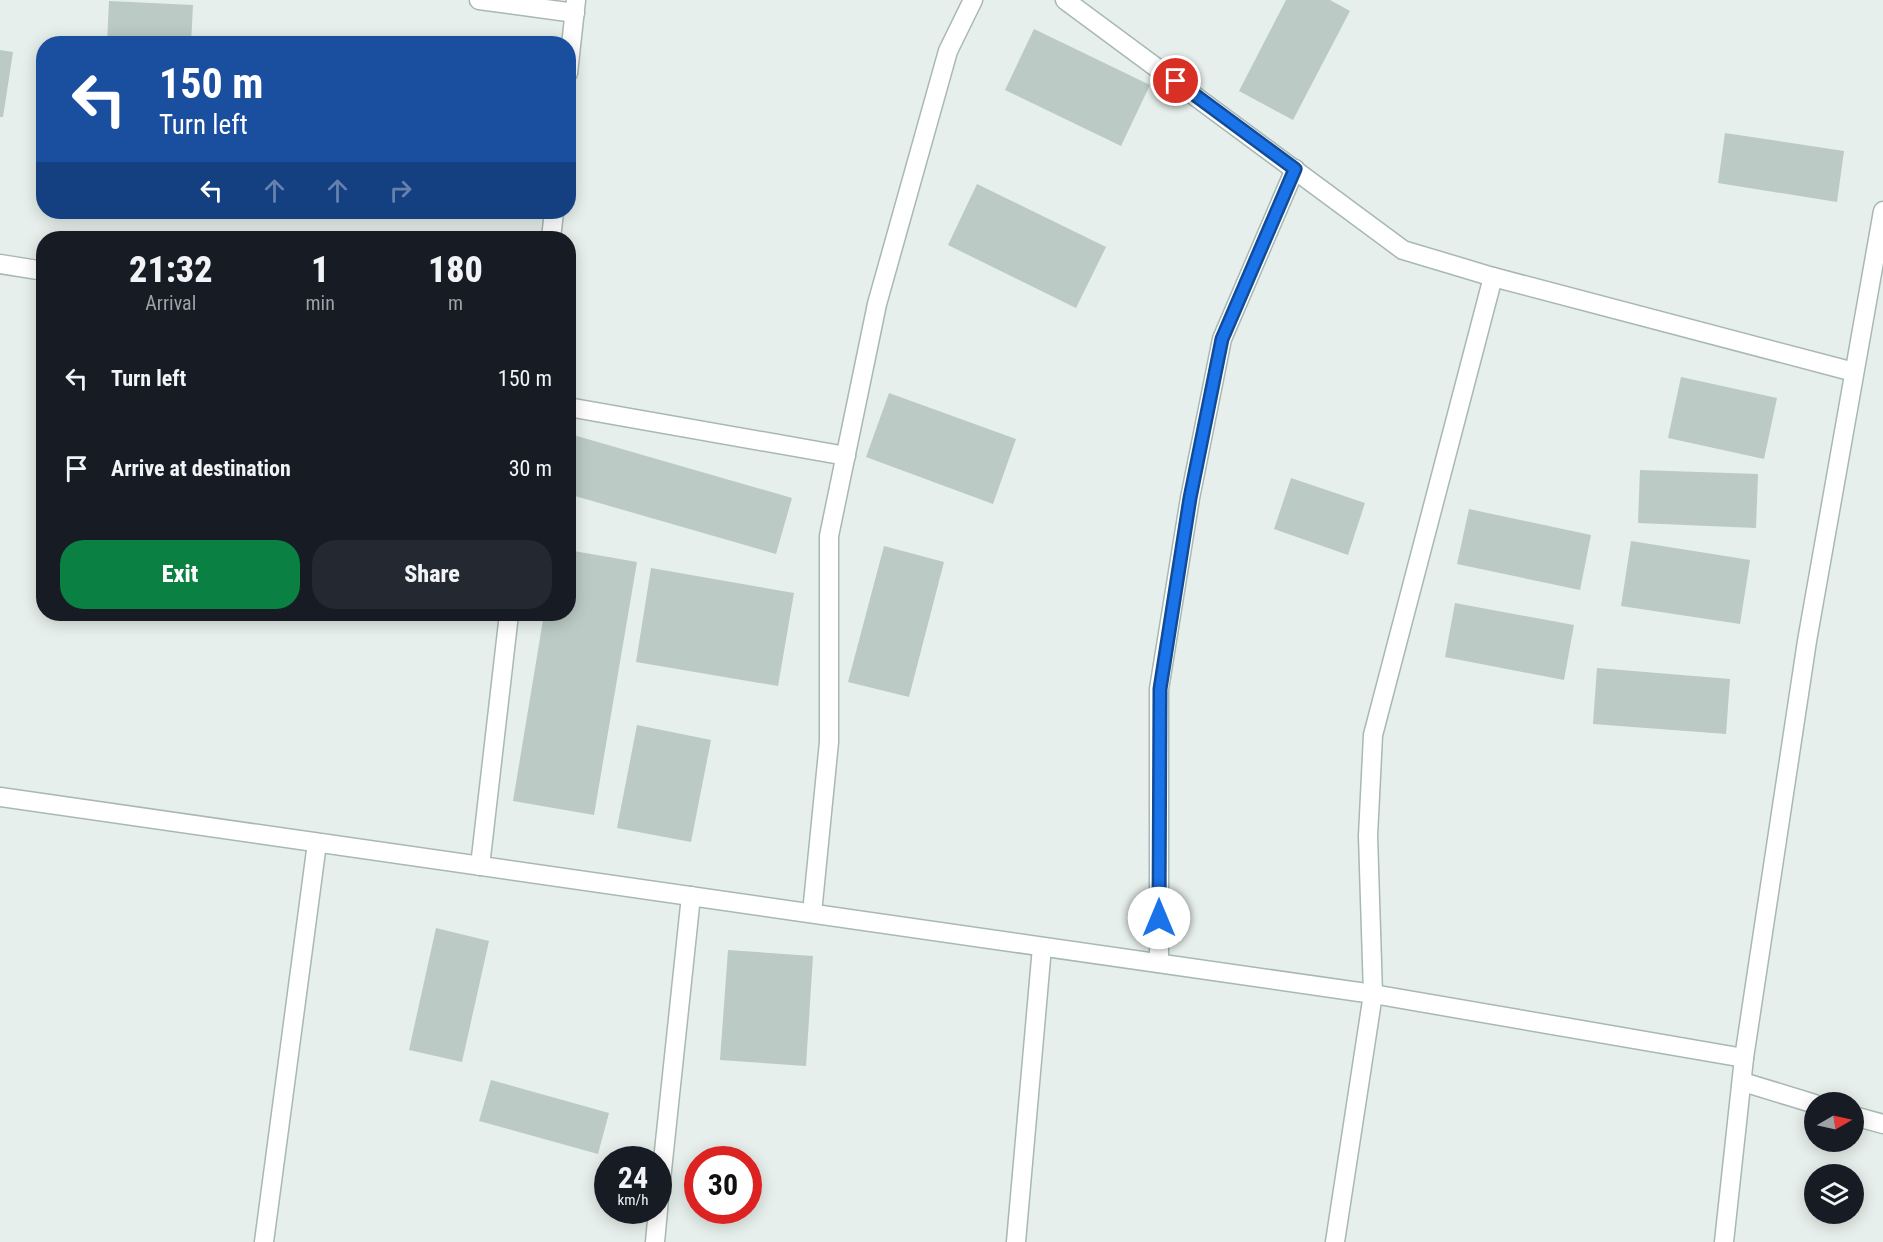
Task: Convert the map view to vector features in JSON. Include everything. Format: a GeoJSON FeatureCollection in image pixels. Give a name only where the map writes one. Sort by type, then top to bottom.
{"type":"FeatureCollection","features":[{"type":"Feature","properties":{"kind":"street"},"geometry":{"type":"LineString","coordinates":[[479,0],[576,6],[572,36]]}},
{"type":"Feature","properties":{"kind":"street"},"geometry":{"type":"LineString","coordinates":[[812,913],[829,742],[829,536],[883,281],[948,51],[973,0]]}},
{"type":"Feature","properties":{"kind":"street"},"geometry":{"type":"LineString","coordinates":[[1065,0],[1404,250],[1493,277],[1854,372]]}},
{"type":"Feature","properties":{"kind":"street"},"geometry":{"type":"LineString","coordinates":[[1159,963],[1160,689],[1190,498],[1222,339],[1295,169]]}},
{"type":"Feature","properties":{"kind":"street"},"geometry":{"type":"LineString","coordinates":[[1724,1242],[1744,1058],[1807,640],[1883,211]]}},
{"type":"Feature","properties":{"kind":"street"},"geometry":{"type":"LineString","coordinates":[[0,264],[36,269]]}},
{"type":"Feature","properties":{"kind":"street"},"geometry":{"type":"LineString","coordinates":[[1335,1242],[1373,994],[1368,836],[1373,735],[1493,277]]}},
{"type":"Feature","properties":{"kind":"street"},"geometry":{"type":"LineString","coordinates":[[576,408],[846,456]]}},
{"type":"Feature","properties":{"kind":"street"},"geometry":{"type":"LineString","coordinates":[[480,866],[508,621]]}},
{"type":"Feature","properties":{"kind":"street"},"geometry":{"type":"LineString","coordinates":[[0,797],[1373,994],[1744,1058]]}},
{"type":"Feature","properties":{"kind":"street"},"geometry":{"type":"LineString","coordinates":[[264,1242],[317,843]]}},
{"type":"Feature","properties":{"kind":"street"},"geometry":{"type":"LineString","coordinates":[[665,1146],[691,896]]}},
{"type":"Feature","properties":{"kind":"street"},"geometry":{"type":"LineString","coordinates":[[1016,1242],[1042,947]]}},
{"type":"Feature","properties":{"kind":"street"},"geometry":{"type":"LineString","coordinates":[[1743,1082],[1804,1101]]}},
{"type":"Feature","properties":{"kind":"street"},"geometry":{"type":"LineString","coordinates":[[1864,1119],[1883,1124]]}},
{"type":"Feature","properties":{"kind":"street"},"geometry":{"type":"LineString","coordinates":[[655,1242],[657,1224]]}},
{"type":"Feature","properties":{"kind":"building"},"geometry":{"type":"Polygon","coordinates":[[[1286,0],[1330,0],[1350,11],[1293,120],[1239,91],[1286,0]]]}},
{"type":"Feature","properties":{"kind":"building"},"geometry":{"type":"Polygon","coordinates":[[[109,1],[193,5],[191,36],[107,36],[109,1]]]}},
{"type":"Feature","properties":{"kind":"building"},"geometry":{"type":"Polygon","coordinates":[[[1034,29],[1150,85],[1121,146],[1005,90],[1034,29]]]}},
{"type":"Feature","properties":{"kind":"building"},"geometry":{"type":"Polygon","coordinates":[[[0,50],[13,52],[3,117],[0,117],[0,50]]]}},
{"type":"Feature","properties":{"kind":"building"},"geometry":{"type":"Polygon","coordinates":[[[1725,133],[1844,151],[1837,202],[1718,183],[1725,133]]]}},
{"type":"Feature","properties":{"kind":"building"},"geometry":{"type":"Polygon","coordinates":[[[977,184],[1106,247],[1076,308],[948,245],[977,184]]]}},
{"type":"Feature","properties":{"kind":"building"},"geometry":{"type":"Polygon","coordinates":[[[1681,377],[1777,398],[1764,459],[1668,438],[1681,377]]]}},
{"type":"Feature","properties":{"kind":"building"},"geometry":{"type":"Polygon","coordinates":[[[889,393],[1016,439],[993,504],[866,457],[889,393]]]}},
{"type":"Feature","properties":{"kind":"building"},"geometry":{"type":"Polygon","coordinates":[[[576,436],[792,498],[776,554],[576,496],[576,436]]]}},
{"type":"Feature","properties":{"kind":"building"},"geometry":{"type":"Polygon","coordinates":[[[1640,470],[1758,474],[1756,528],[1638,523],[1640,470]]]}},
{"type":"Feature","properties":{"kind":"building"},"geometry":{"type":"Polygon","coordinates":[[[1291,478],[1365,503],[1348,555],[1274,529],[1291,478]]]}},
{"type":"Feature","properties":{"kind":"building"},"geometry":{"type":"Polygon","coordinates":[[[1469,509],[1591,535],[1580,590],[1457,564],[1469,509]]]}},
{"type":"Feature","properties":{"kind":"building"},"geometry":{"type":"Polygon","coordinates":[[[1631,541],[1750,560],[1740,624],[1621,606],[1631,541]]]}},
{"type":"Feature","properties":{"kind":"building"},"geometry":{"type":"Polygon","coordinates":[[[884,546],[944,562],[909,697],[848,682],[884,546]]]}},
{"type":"Feature","properties":{"kind":"building"},"geometry":{"type":"Polygon","coordinates":[[[576,551],[637,562],[594,815],[513,801],[543,621],[576,621],[576,551]]]}},
{"type":"Feature","properties":{"kind":"building"},"geometry":{"type":"Polygon","coordinates":[[[651,568],[794,593],[778,686],[636,662],[651,568]]]}},
{"type":"Feature","properties":{"kind":"building"},"geometry":{"type":"Polygon","coordinates":[[[1455,603],[1574,625],[1564,680],[1445,657],[1455,603]]]}},
{"type":"Feature","properties":{"kind":"building"},"geometry":{"type":"Polygon","coordinates":[[[1597,668],[1730,679],[1726,734],[1593,724],[1597,668]]]}},
{"type":"Feature","properties":{"kind":"building"},"geometry":{"type":"Polygon","coordinates":[[[637,725],[711,740],[691,842],[617,828],[637,725]]]}},
{"type":"Feature","properties":{"kind":"building"},"geometry":{"type":"Polygon","coordinates":[[[436,928],[489,941],[462,1062],[409,1050],[436,928]]]}},
{"type":"Feature","properties":{"kind":"building"},"geometry":{"type":"Polygon","coordinates":[[[728,950],[813,956],[806,1066],[720,1060],[728,950]]]}},
{"type":"Feature","properties":{"kind":"building"},"geometry":{"type":"Polygon","coordinates":[[[491,1080],[609,1113],[600,1146],[594,1146],[594,1153],[479,1121],[491,1080]]]}},
{"type":"Feature","properties":{"kind":"route"},"geometry":{"type":"LineString","coordinates":[[1159,918],[1160,689],[1190,498],[1222,339],[1295,169],[1176,81]]}}]}
